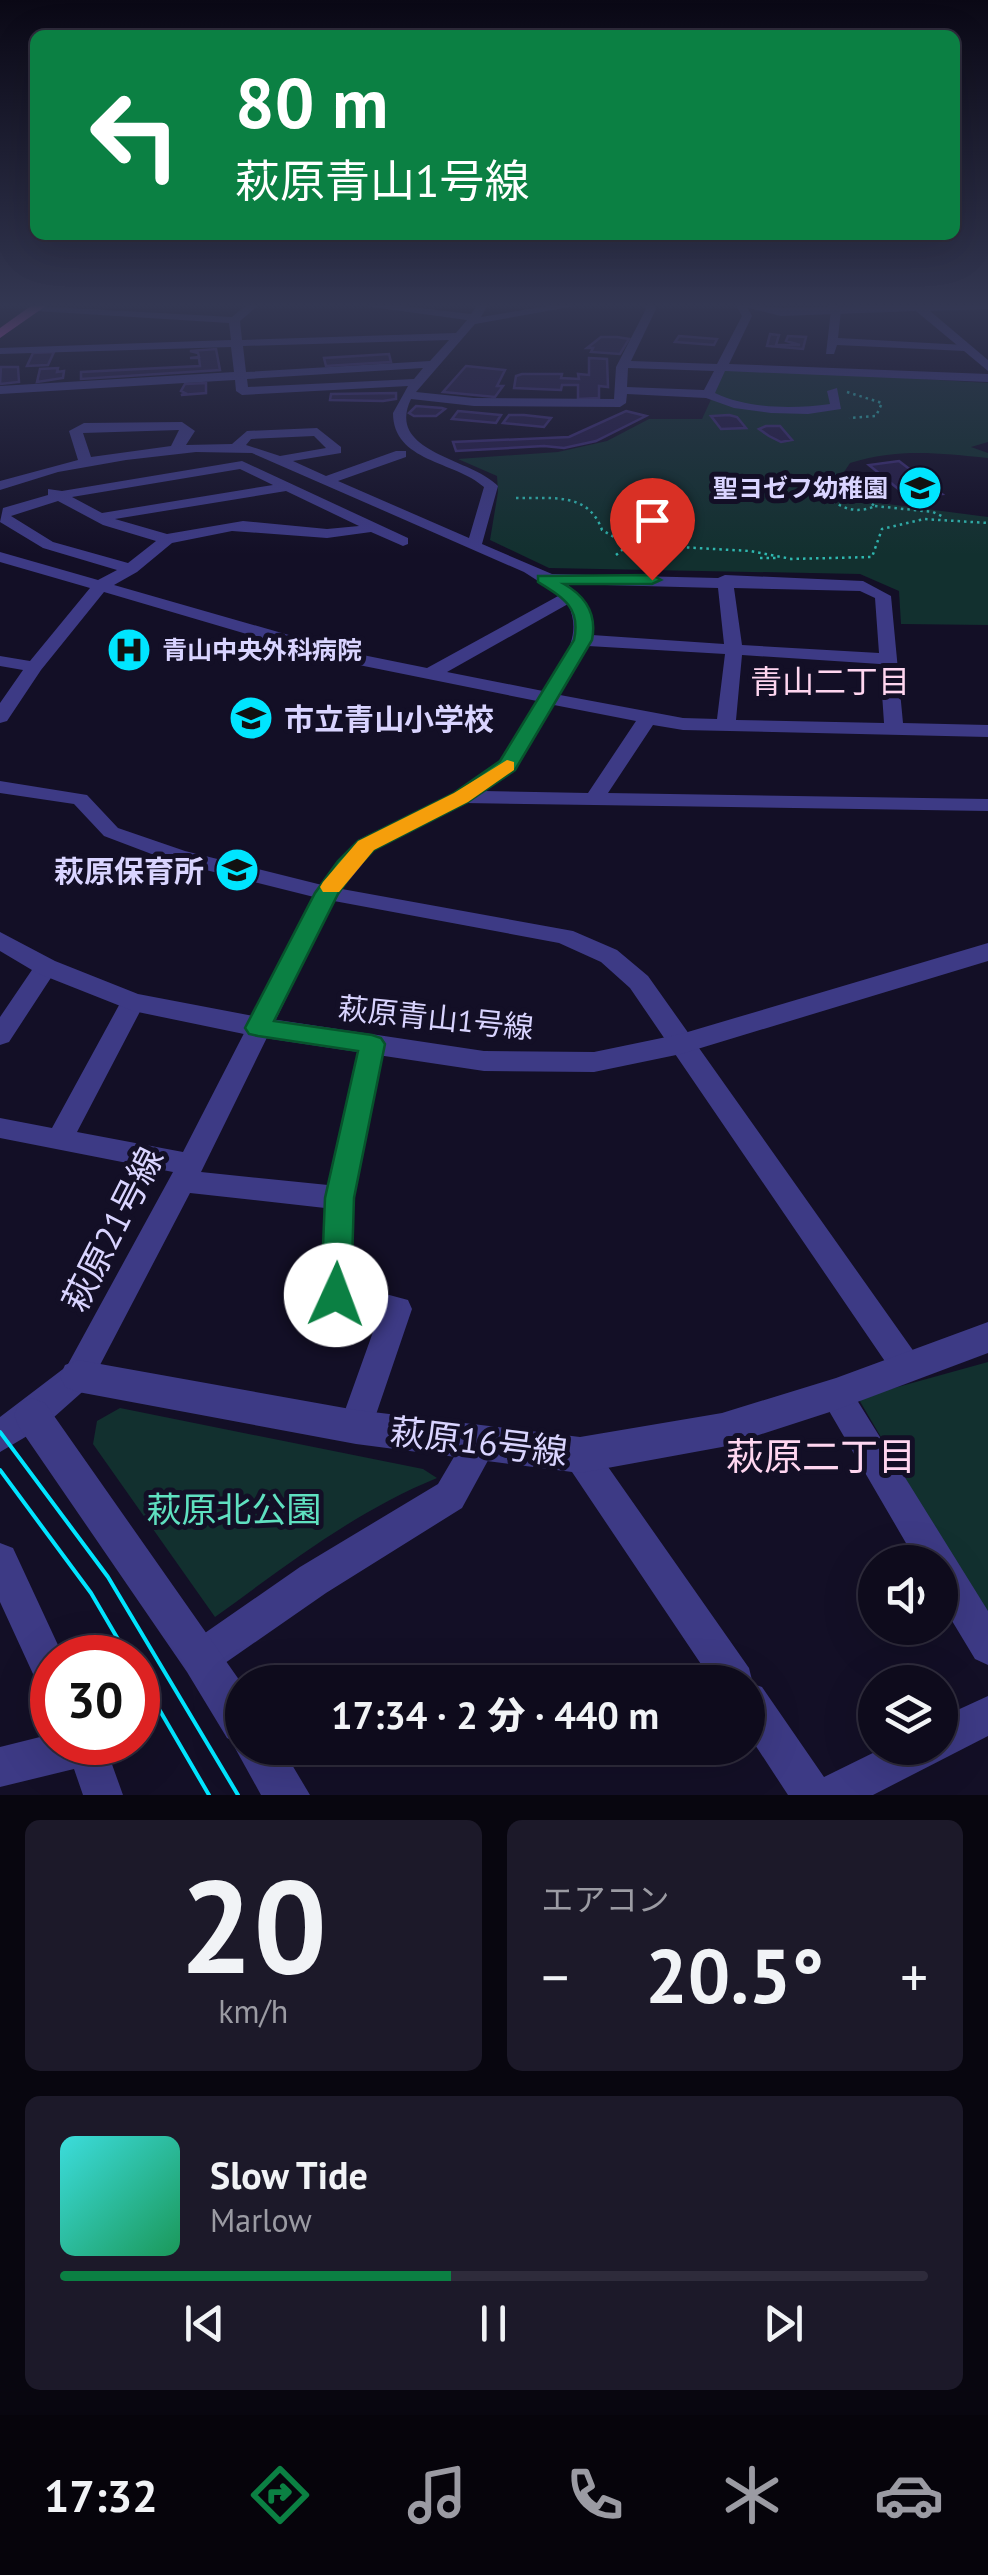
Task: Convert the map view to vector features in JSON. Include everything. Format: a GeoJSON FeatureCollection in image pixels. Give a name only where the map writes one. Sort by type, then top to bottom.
{"type":"FeatureCollection","features":[{"type":"Feature","properties":{"kind":"street"},"geometry":{"type":"LineString","coordinates":[[0,390],[52,387]]}},
{"type":"Feature","properties":{"kind":"street"},"geometry":{"type":"LineString","coordinates":[[241,387],[242,391],[326,387]]}},
{"type":"Feature","properties":{"kind":"street"},"geometry":{"type":"LineString","coordinates":[[416,387],[399,412],[404,434],[417,448],[475,473],[491,486],[474,546]]}},
{"type":"Feature","properties":{"kind":"street"},"geometry":{"type":"LineString","coordinates":[[408,395],[474,402],[620,403],[623,387]]}},
{"type":"Feature","properties":{"kind":"street"},"geometry":{"type":"LineString","coordinates":[[708,394],[711,387]]}},
{"type":"Feature","properties":{"kind":"street"},"geometry":{"type":"LineString","coordinates":[[623,390],[708,394],[718,402],[790,410],[838,406],[833,391]]}},
{"type":"Feature","properties":{"kind":"street"},"geometry":{"type":"LineString","coordinates":[[727,414],[772,419],[790,410]]}},
{"type":"Feature","properties":{"kind":"street"},"geometry":{"type":"LineString","coordinates":[[86,464],[76,431],[84,428],[182,426],[188,431],[176,451]]}},
{"type":"Feature","properties":{"kind":"street"},"geometry":{"type":"LineString","coordinates":[[236,447],[247,435],[317,432],[336,450],[283,459]]}},
{"type":"Feature","properties":{"kind":"street"},"geometry":{"type":"LineString","coordinates":[[0,486],[25,476],[86,464],[236,447],[283,459],[544,579],[572,595],[582,608],[586,624],[583,640],[890,660]]}},
{"type":"Feature","properties":{"kind":"street"},"geometry":{"type":"LineString","coordinates":[[326,480],[401,454]]}},
{"type":"Feature","properties":{"kind":"street"},"geometry":{"type":"LineString","coordinates":[[131,568],[48,545],[2,516],[58,495],[242,465],[403,541]]}},
{"type":"Feature","properties":{"kind":"street"},"geometry":{"type":"LineString","coordinates":[[25,476],[100,518],[167,539],[252,525],[305,535],[350,534],[372,527]]}},
{"type":"Feature","properties":{"kind":"street"},"geometry":{"type":"LineString","coordinates":[[100,518],[286,487]]}},
{"type":"Feature","properties":{"kind":"street"},"geometry":{"type":"LineString","coordinates":[[0,718],[34,667],[100,586],[131,568],[167,539]]}},
{"type":"Feature","properties":{"kind":"street"},"geometry":{"type":"LineString","coordinates":[[0,557],[345,657],[648,718],[726,725],[988,731]]}},
{"type":"Feature","properties":{"kind":"street"},"geometry":{"type":"LineString","coordinates":[[544,579],[863,586],[883,596],[894,728]]}},
{"type":"Feature","properties":{"kind":"street"},"geometry":{"type":"LineString","coordinates":[[725,580],[734,650],[726,725]]}},
{"type":"Feature","properties":{"kind":"street"},"geometry":{"type":"LineString","coordinates":[[428,675],[572,595]]}},
{"type":"Feature","properties":{"kind":"street","name":"萩原21号線"},"geometry":{"type":"LineString","coordinates":[[16,1426],[78,1376],[327,893],[366,845],[461,797],[508,766],[583,640]]}},
{"type":"Feature","properties":{"kind":"street"},"geometry":{"type":"LineString","coordinates":[[0,661],[34,667]]}},
{"type":"Feature","properties":{"kind":"street"},"geometry":{"type":"LineString","coordinates":[[594,799],[648,718]]}},
{"type":"Feature","properties":{"kind":"street"},"geometry":{"type":"LineString","coordinates":[[0,786],[80,799],[111,832],[178,856],[327,893],[566,936],[609,956],[639,982],[906,1366]]}},
{"type":"Feature","properties":{"kind":"street"},"geometry":{"type":"LineString","coordinates":[[461,797],[988,805]]}},
{"type":"Feature","properties":{"kind":"street","name":"萩原青山1号線"},"geometry":{"type":"LineString","coordinates":[[0,940],[46,966],[133,1002],[258,1028],[484,1061],[594,1062],[681,1044],[988,952]]}},
{"type":"Feature","properties":{"kind":"street"},"geometry":{"type":"LineString","coordinates":[[0,1036],[46,966]]}},
{"type":"Feature","properties":{"kind":"street"},"geometry":{"type":"LineString","coordinates":[[59,1140],[133,1002]]}},
{"type":"Feature","properties":{"kind":"street"},"geometry":{"type":"LineString","coordinates":[[356,1426],[397,1308],[336,1295],[340,1198],[372,1044]]}},
{"type":"Feature","properties":{"kind":"street"},"geometry":{"type":"LineString","coordinates":[[0,1128],[185,1173],[340,1198]]}},
{"type":"Feature","properties":{"kind":"street","name":"萩原16号線"},"geometry":{"type":"LineString","coordinates":[[78,1376],[356,1426],[580,1455],[722,1430],[836,1394],[988,1338]]}},
{"type":"Feature","properties":{"kind":"street"},"geometry":{"type":"LineString","coordinates":[[836,1394],[927,1545]]}},
{"type":"Feature","properties":{"kind":"street"},"geometry":{"type":"LineString","coordinates":[[16,1426],[202,1657],[225,1695]]}},
{"type":"Feature","properties":{"kind":"street"},"geometry":{"type":"LineString","coordinates":[[202,1657],[313,1580],[450,1496],[480,1444]]}},
{"type":"Feature","properties":{"kind":"street"},"geometry":{"type":"LineString","coordinates":[[580,1455],[723,1665]]}},
{"type":"Feature","properties":{"kind":"street"},"geometry":{"type":"LineString","coordinates":[[0,1562],[34,1635]]}},
{"type":"Feature","properties":{"kind":"street"},"geometry":{"type":"LineString","coordinates":[[958,1596],[988,1646]]}},
{"type":"Feature","properties":{"kind":"street"},"geometry":{"type":"LineString","coordinates":[[958,1730],[988,1714]]}},
{"type":"Feature","properties":{"kind":"street"},"geometry":{"type":"LineString","coordinates":[[765,1725],[812,1795]]}},
{"type":"Feature","properties":{"kind":"street"},"geometry":{"type":"LineString","coordinates":[[0,1766],[30,1758]]}},
{"type":"Feature","properties":{"kind":"street"},"geometry":{"type":"LineString","coordinates":[[92,1765],[103,1795]]}},
{"type":"Feature","properties":{"kind":"street"},"geometry":{"type":"LineString","coordinates":[[268,1765],[287,1795]]}},
{"type":"Feature","properties":{"kind":"street"},"geometry":{"type":"LineString","coordinates":[[832,1795],[891,1765]]}},
{"type":"Feature","properties":{"kind":"path"},"geometry":{"type":"LineString","coordinates":[[810,484],[813,478],[838,475],[848,478],[848,488],[875,506],[933,512],[948,520]]}},
{"type":"Feature","properties":{"kind":"path"},"geometry":{"type":"LineString","coordinates":[[787,480],[810,484],[843,509],[862,512],[875,506]]}},
{"type":"Feature","properties":{"kind":"path"},"geometry":{"type":"LineString","coordinates":[[516,498],[556,500],[587,507],[597,515],[602,530],[626,544],[750,551],[792,559]]}},
{"type":"Feature","properties":{"kind":"path"},"geometry":{"type":"LineString","coordinates":[[760,558],[855,560],[872,556],[882,529],[905,522],[988,523]]}},
{"type":"Feature","properties":{"kind":"path"},"geometry":{"type":"LineString","coordinates":[[616,554],[644,532]]}},
{"type":"Feature","properties":{"kind":"green space"},"geometry":{"type":"Polygon","coordinates":[[[717,387],[988,387],[988,442],[971,447],[988,453],[988,458],[902,454],[850,463],[844,472],[854,479],[855,487],[880,503],[988,517],[988,625],[901,624],[899,591],[860,574],[549,568],[490,540],[497,476],[458,459],[558,452],[607,441],[649,419],[702,419],[717,387]]]}},
{"type":"Feature","properties":{"kind":"green space"},"geometry":{"type":"Polygon","coordinates":[[[988,1362],[988,1619],[958,1568],[958,1545],[944,1545],[858,1398],[988,1362]]]}},
{"type":"Feature","properties":{"kind":"green space","name":"萩原北公園"},"geometry":{"type":"Polygon","coordinates":[[[120,1408],[423,1469],[437,1478],[349,1523],[215,1617],[93,1444],[97,1421],[120,1408]]]}},
{"type":"Feature","properties":{"kind":"building"},"geometry":{"type":"Polygon","coordinates":[[[183,387],[206,387],[206,393],[181,395],[185,393],[181,391],[183,387]]]}},
{"type":"Feature","properties":{"kind":"building"},"geometry":{"type":"Polygon","coordinates":[[[448,387],[502,387],[495,397],[443,392],[448,387]]]}},
{"type":"Feature","properties":{"kind":"building"},"geometry":{"type":"Polygon","coordinates":[[[514,387],[562,387],[561,390],[514,387]]]}},
{"type":"Feature","properties":{"kind":"building"},"geometry":{"type":"Polygon","coordinates":[[[578,387],[599,387],[599,398],[578,399],[578,387]]]}},
{"type":"Feature","properties":{"kind":"building"},"geometry":{"type":"Polygon","coordinates":[[[396,393],[396,399],[383,401],[330,400],[331,394],[396,393]]]}},
{"type":"Feature","properties":{"kind":"building"},"geometry":{"type":"Polygon","coordinates":[[[416,406],[445,409],[436,416],[414,416],[409,413],[416,406]]]}},
{"type":"Feature","properties":{"kind":"building"},"geometry":{"type":"Polygon","coordinates":[[[458,411],[501,415],[496,423],[452,419],[458,411]]]}},
{"type":"Feature","properties":{"kind":"building"},"geometry":{"type":"Polygon","coordinates":[[[626,411],[646,416],[596,441],[564,448],[456,451],[453,442],[569,437],[626,411]]]}},
{"type":"Feature","properties":{"kind":"building"},"geometry":{"type":"Polygon","coordinates":[[[509,415],[551,418],[544,427],[503,423],[509,415]]]}},
{"type":"Feature","properties":{"kind":"building"},"geometry":{"type":"Polygon","coordinates":[[[711,416],[737,417],[746,428],[721,429],[711,416]]]}},
{"type":"Feature","properties":{"kind":"building"},"geometry":{"type":"Polygon","coordinates":[[[780,426],[792,440],[781,442],[759,429],[780,426]]]}},
{"type":"Feature","properties":{"kind":"building"},"geometry":{"type":"Polygon","coordinates":[[[899,461],[942,494],[908,497],[869,465],[899,461]]]}},
{"type":"Feature","properties":{"kind":"tram line"},"geometry":{"type":"LineString","coordinates":[[0,1432],[108,1577],[238,1795]]}},
{"type":"Feature","properties":{"kind":"tram line"},"geometry":{"type":"LineString","coordinates":[[0,1470],[91,1593],[116,1635]]}},
{"type":"Feature","properties":{"kind":"tram line"},"geometry":{"type":"LineString","coordinates":[[160,1711],[209,1795]]}},
{"type":"Feature","properties":{"kind":"slow traffic"},"geometry":{"type":"LineString","coordinates":[[331,887],[366,845],[461,797],[507,766]]}},
{"type":"Feature","properties":{"kind":"place","name":"聖ヨゼフ幼稚園"},"geometry":{"type":"Point","coordinates":[920,488]}},
{"type":"Feature","properties":{"kind":"place","name":"青山中央外科病院"},"geometry":{"type":"Point","coordinates":[129,650]}},
{"type":"Feature","properties":{"kind":"place","name":"市立青山小学校"},"geometry":{"type":"Point","coordinates":[251,718]}},
{"type":"Feature","properties":{"kind":"place","name":"萩原保育所"},"geometry":{"type":"Point","coordinates":[237,870]}},
{"type":"Feature","properties":{"kind":"district","name":"青山二丁目"},"geometry":{"type":"Point","coordinates":[830,681]}},
{"type":"Feature","properties":{"kind":"district","name":"萩原二丁目"},"geometry":{"type":"Point","coordinates":[821,1455]}},
{"type":"Feature","properties":{"kind":"route"},"geometry":{"type":"LineString","coordinates":[[336,1295],[340,1198],[372,1044],[258,1028],[327,893],[346,866],[366,845],[461,797],[508,766],[529,735],[583,640],[586,624],[582,608],[572,595],[544,579],[652,580]]}}]}
